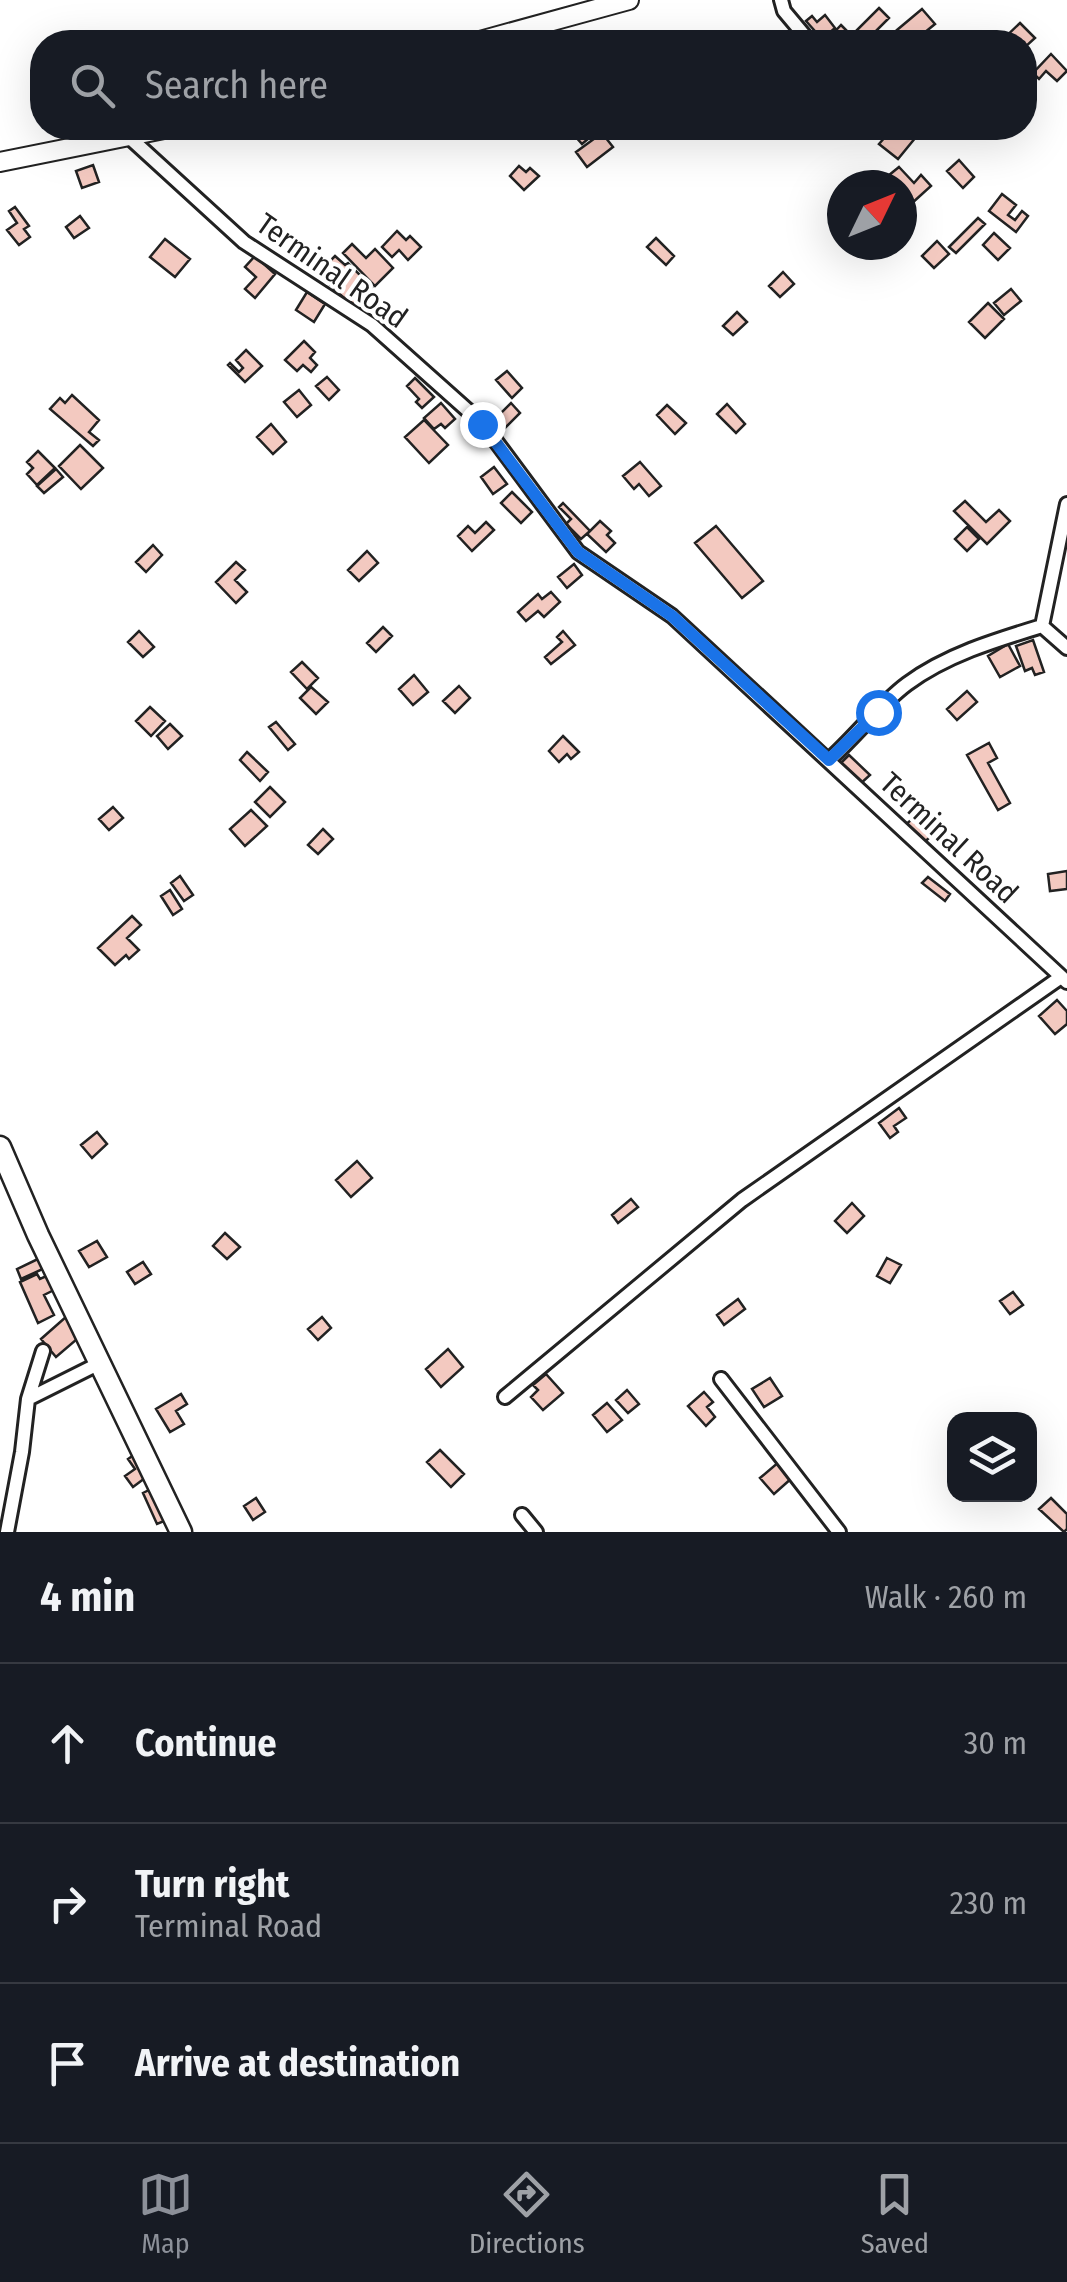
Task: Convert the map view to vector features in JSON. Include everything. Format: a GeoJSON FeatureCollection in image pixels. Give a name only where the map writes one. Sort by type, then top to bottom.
{"type":"FeatureCollection","features":[{"type":"Feature","properties":{"kind":"main road"},"geometry":{"type":"LineString","coordinates":[[0,1146],[38,1236],[181,1532]]}},
{"type":"Feature","properties":{"kind":"street"},"geometry":{"type":"LineString","coordinates":[[520,30],[629,0]]}},
{"type":"Feature","properties":{"kind":"street"},"geometry":{"type":"LineString","coordinates":[[781,0],[784,11],[800,30]]}},
{"type":"Feature","properties":{"kind":"street"},"geometry":{"type":"LineString","coordinates":[[0,162],[108,140]]}},
{"type":"Feature","properties":{"kind":"street","name":"Terminal Road"},"geometry":{"type":"LineString","coordinates":[[132,140],[244,242],[372,325],[482,424],[578,552],[672,616],[1064,980]]}},
{"type":"Feature","properties":{"kind":"street"},"geometry":{"type":"LineString","coordinates":[[1042,626],[1067,504]]}},
{"type":"Feature","properties":{"kind":"street"},"geometry":{"type":"LineString","coordinates":[[829,760],[904,686],[928,670],[988,643],[1042,626]]}},
{"type":"Feature","properties":{"kind":"street"},"geometry":{"type":"LineString","coordinates":[[1042,626],[1067,648]]}},
{"type":"Feature","properties":{"kind":"street"},"geometry":{"type":"LineString","coordinates":[[505,1397],[742,1200],[1064,980]]}},
{"type":"Feature","properties":{"kind":"street"},"geometry":{"type":"LineString","coordinates":[[7,1532],[28,1398],[43,1350]]}},
{"type":"Feature","properties":{"kind":"street"},"geometry":{"type":"LineString","coordinates":[[28,1398],[100,1364]]}},
{"type":"Feature","properties":{"kind":"street"},"geometry":{"type":"LineString","coordinates":[[721,1379],[839,1532]]}},
{"type":"Feature","properties":{"kind":"street"},"geometry":{"type":"LineString","coordinates":[[522,1514],[536,1532]]}},
{"type":"Feature","properties":{"kind":"building"},"geometry":{"type":"Polygon","coordinates":[[[879,8],[889,18],[877,30],[857,30],[879,8]]]}},
{"type":"Feature","properties":{"kind":"building"},"geometry":{"type":"Polygon","coordinates":[[[922,9],[935,24],[928,30],[897,30],[922,9]]]}},
{"type":"Feature","properties":{"kind":"building"},"geometry":{"type":"Polygon","coordinates":[[[825,15],[835,28],[814,30],[806,21],[812,16],[817,22],[825,15]]]}},
{"type":"Feature","properties":{"kind":"building"},"geometry":{"type":"Polygon","coordinates":[[[1051,54],[1067,71],[1057,81],[1046,71],[1039,79],[1037,69],[1051,54]]]}},
{"type":"Feature","properties":{"kind":"building"},"geometry":{"type":"Polygon","coordinates":[[[592,140],[608,140],[613,147],[587,167],[576,152],[592,140]]]}},
{"type":"Feature","properties":{"kind":"building"},"geometry":{"type":"Polygon","coordinates":[[[882,140],[914,140],[898,159],[879,144],[882,140]]]}},
{"type":"Feature","properties":{"kind":"building"},"geometry":{"type":"Polygon","coordinates":[[[959,160],[974,177],[963,188],[947,171],[959,160]]]}},
{"type":"Feature","properties":{"kind":"building"},"geometry":{"type":"Polygon","coordinates":[[[93,165],[99,182],[82,188],[76,171],[93,165]]]}},
{"type":"Feature","properties":{"kind":"building"},"geometry":{"type":"Polygon","coordinates":[[[519,166],[526,172],[530,168],[539,176],[524,190],[510,176],[519,166]]]}},
{"type":"Feature","properties":{"kind":"building"},"geometry":{"type":"Polygon","coordinates":[[[921,175],[931,186],[917,199],[917,180],[921,175]]]}},
{"type":"Feature","properties":{"kind":"building"},"geometry":{"type":"Polygon","coordinates":[[[1002,194],[1016,205],[1008,215],[1015,220],[1022,211],[1028,216],[1016,232],[989,211],[1002,194]]]}},
{"type":"Feature","properties":{"kind":"building"},"geometry":{"type":"Polygon","coordinates":[[[15,207],[29,226],[24,229],[30,237],[19,245],[7,230],[17,223],[9,211],[15,207]]]}},
{"type":"Feature","properties":{"kind":"building"},"geometry":{"type":"Polygon","coordinates":[[[80,216],[89,228],[74,238],[66,227],[80,216]]]}},
{"type":"Feature","properties":{"kind":"building"},"geometry":{"type":"Polygon","coordinates":[[[978,218],[985,224],[956,253],[949,247],[978,218]]]}},
{"type":"Feature","properties":{"kind":"building"},"geometry":{"type":"Polygon","coordinates":[[[397,231],[406,240],[410,236],[421,247],[408,260],[399,250],[392,257],[382,247],[397,231]]]}},
{"type":"Feature","properties":{"kind":"building"},"geometry":{"type":"Polygon","coordinates":[[[994,233],[1010,248],[998,260],[983,245],[994,233]]]}},
{"type":"Feature","properties":{"kind":"building"},"geometry":{"type":"Polygon","coordinates":[[[656,238],[674,256],[666,265],[647,247],[656,238]]]}},
{"type":"Feature","properties":{"kind":"building"},"geometry":{"type":"Polygon","coordinates":[[[165,239],[190,259],[175,277],[150,257],[165,239]]]}},
{"type":"Feature","properties":{"kind":"building"},"geometry":{"type":"Polygon","coordinates":[[[937,241],[949,254],[934,268],[922,256],[937,241]]]}},
{"type":"Feature","properties":{"kind":"building"},"geometry":{"type":"Polygon","coordinates":[[[352,244],[366,258],[375,249],[393,268],[375,286],[343,253],[352,244]]]}},
{"type":"Feature","properties":{"kind":"building"},"geometry":{"type":"Polygon","coordinates":[[[255,256],[275,274],[255,298],[245,289],[256,277],[245,267],[255,256]]]}},
{"type":"Feature","properties":{"kind":"building"},"geometry":{"type":"Polygon","coordinates":[[[335,256],[372,287],[352,306],[318,273],[335,256]]]}},
{"type":"Feature","properties":{"kind":"building"},"geometry":{"type":"Polygon","coordinates":[[[783,272],[794,284],[780,297],[769,286],[783,272]]]}},
{"type":"Feature","properties":{"kind":"building"},"geometry":{"type":"Polygon","coordinates":[[[1011,289],[1021,301],[1004,315],[994,303],[1011,289]]]}},
{"type":"Feature","properties":{"kind":"building"},"geometry":{"type":"Polygon","coordinates":[[[307,292],[325,304],[314,322],[296,310],[307,292]]]}},
{"type":"Feature","properties":{"kind":"building"},"geometry":{"type":"Polygon","coordinates":[[[988,303],[1004,319],[985,338],[969,322],[988,303]]]}},
{"type":"Feature","properties":{"kind":"building"},"geometry":{"type":"Polygon","coordinates":[[[737,312],[747,322],[733,335],[723,326],[737,312]]]}},
{"type":"Feature","properties":{"kind":"building"},"geometry":{"type":"Polygon","coordinates":[[[304,341],[315,352],[310,358],[317,365],[311,372],[303,365],[297,371],[285,360],[304,341]]]}},
{"type":"Feature","properties":{"kind":"building"},"geometry":{"type":"Polygon","coordinates":[[[246,350],[262,366],[245,382],[228,365],[239,372],[243,368],[236,360],[246,350]]]}},
{"type":"Feature","properties":{"kind":"building"},"geometry":{"type":"Polygon","coordinates":[[[507,371],[522,388],[512,398],[496,380],[507,371]]]}},
{"type":"Feature","properties":{"kind":"building"},"geometry":{"type":"Polygon","coordinates":[[[327,377],[339,390],[329,400],[316,386],[327,377]]]}},
{"type":"Feature","properties":{"kind":"building"},"geometry":{"type":"Polygon","coordinates":[[[415,378],[434,397],[422,408],[407,386],[415,378]]]}},
{"type":"Feature","properties":{"kind":"building"},"geometry":{"type":"Polygon","coordinates":[[[299,390],[311,405],[297,417],[284,402],[299,390]]]}},
{"type":"Feature","properties":{"kind":"building"},"geometry":{"type":"Polygon","coordinates":[[[72,395],[99,420],[89,432],[99,440],[93,446],[50,409],[60,398],[65,403],[72,395]]]}},
{"type":"Feature","properties":{"kind":"building"},"geometry":{"type":"Polygon","coordinates":[[[441,403],[455,419],[445,428],[441,424],[434,429],[424,418],[441,403]]]}},
{"type":"Feature","properties":{"kind":"building"},"geometry":{"type":"Polygon","coordinates":[[[511,403],[520,413],[504,429],[495,419],[511,403]]]}},
{"type":"Feature","properties":{"kind":"building"},"geometry":{"type":"Polygon","coordinates":[[[727,404],[745,424],[736,433],[717,414],[727,404]]]}},
{"type":"Feature","properties":{"kind":"building"},"geometry":{"type":"Polygon","coordinates":[[[667,405],[686,423],[675,434],[657,415],[667,405]]]}},
{"type":"Feature","properties":{"kind":"building"},"geometry":{"type":"Polygon","coordinates":[[[424,420],[448,445],[429,463],[405,437],[424,420]]]}},
{"type":"Feature","properties":{"kind":"building"},"geometry":{"type":"Polygon","coordinates":[[[271,424],[286,442],[273,454],[257,437],[271,424]]]}},
{"type":"Feature","properties":{"kind":"building"},"geometry":{"type":"Polygon","coordinates":[[[80,445],[103,468],[81,489],[59,466],[80,445]]]}},
{"type":"Feature","properties":{"kind":"building"},"geometry":{"type":"Polygon","coordinates":[[[38,451],[55,468],[37,485],[27,474],[33,468],[27,462],[38,451]]]}},
{"type":"Feature","properties":{"kind":"building"},"geometry":{"type":"Polygon","coordinates":[[[640,462],[661,486],[649,496],[639,484],[634,489],[623,476],[640,462]]]}},
{"type":"Feature","properties":{"kind":"building"},"geometry":{"type":"Polygon","coordinates":[[[494,467],[507,484],[493,494],[481,477],[494,467]]]}},
{"type":"Feature","properties":{"kind":"building"},"geometry":{"type":"Polygon","coordinates":[[[56,469],[63,477],[44,493],[37,486],[56,469]]]}},
{"type":"Feature","properties":{"kind":"building"},"geometry":{"type":"Polygon","coordinates":[[[512,492],[532,512],[521,523],[501,503],[512,492]]]}},
{"type":"Feature","properties":{"kind":"building"},"geometry":{"type":"Polygon","coordinates":[[[965,501],[986,522],[999,510],[1010,521],[987,544],[954,511],[965,501]]]}},
{"type":"Feature","properties":{"kind":"building"},"geometry":{"type":"Polygon","coordinates":[[[563,503],[590,531],[581,539],[566,524],[571,519],[559,507],[563,503]]]}},
{"type":"Feature","properties":{"kind":"building"},"geometry":{"type":"Polygon","coordinates":[[[600,521],[611,531],[607,535],[615,543],[606,552],[587,534],[600,521]]]}},
{"type":"Feature","properties":{"kind":"building"},"geometry":{"type":"Polygon","coordinates":[[[486,522],[494,530],[472,551],[458,536],[468,526],[475,533],[486,522]]]}},
{"type":"Feature","properties":{"kind":"building"},"geometry":{"type":"Polygon","coordinates":[[[716,526],[763,581],[742,598],[695,543],[716,526]]]}},
{"type":"Feature","properties":{"kind":"building"},"geometry":{"type":"Polygon","coordinates":[[[967,527],[979,539],[967,551],[955,539],[967,527]]]}},
{"type":"Feature","properties":{"kind":"building"},"geometry":{"type":"Polygon","coordinates":[[[153,545],[162,555],[146,572],[136,562],[153,545]]]}},
{"type":"Feature","properties":{"kind":"building"},"geometry":{"type":"Polygon","coordinates":[[[367,551],[378,563],[359,581],[348,570],[367,551]]]}},
{"type":"Feature","properties":{"kind":"building"},"geometry":{"type":"Polygon","coordinates":[[[236,562],[245,570],[235,580],[247,592],[236,603],[216,582],[236,562]]]}},
{"type":"Feature","properties":{"kind":"building"},"geometry":{"type":"Polygon","coordinates":[[[574,564],[582,575],[567,588],[558,577],[574,564]]]}},
{"type":"Feature","properties":{"kind":"building"},"geometry":{"type":"Polygon","coordinates":[[[551,592],[560,602],[544,617],[538,611],[526,621],[518,612],[538,594],[542,599],[551,592]]]}},
{"type":"Feature","properties":{"kind":"building"},"geometry":{"type":"Polygon","coordinates":[[[383,627],[392,636],[376,652],[367,643],[383,627]]]}},
{"type":"Feature","properties":{"kind":"building"},"geometry":{"type":"Polygon","coordinates":[[[139,631],[154,647],[143,657],[128,642],[139,631]]]}},
{"type":"Feature","properties":{"kind":"building"},"geometry":{"type":"Polygon","coordinates":[[[563,631],[575,645],[551,664],[545,657],[562,642],[557,637],[563,631]]]}},
{"type":"Feature","properties":{"kind":"building"},"geometry":{"type":"Polygon","coordinates":[[[1033,640],[1044,672],[1035,675],[1032,668],[1025,671],[1016,646],[1033,640]]]}},
{"type":"Feature","properties":{"kind":"building"},"geometry":{"type":"Polygon","coordinates":[[[1008,644],[1020,666],[1000,677],[988,656],[1008,644]]]}},
{"type":"Feature","properties":{"kind":"building"},"geometry":{"type":"Polygon","coordinates":[[[302,662],[318,678],[307,689],[291,672],[302,662]]]}},
{"type":"Feature","properties":{"kind":"building"},"geometry":{"type":"Polygon","coordinates":[[[414,675],[428,692],[413,705],[399,689],[414,675]]]}},
{"type":"Feature","properties":{"kind":"building"},"geometry":{"type":"Polygon","coordinates":[[[459,686],[470,698],[455,713],[443,701],[459,686]]]}},
{"type":"Feature","properties":{"kind":"building"},"geometry":{"type":"Polygon","coordinates":[[[311,687],[328,702],[316,714],[300,698],[311,687]]]}},
{"type":"Feature","properties":{"kind":"building"},"geometry":{"type":"Polygon","coordinates":[[[967,691],[977,702],[957,720],[947,709],[967,691]]]}},
{"type":"Feature","properties":{"kind":"building"},"geometry":{"type":"Polygon","coordinates":[[[150,707],[165,721],[151,736],[136,721],[150,707]]]}},
{"type":"Feature","properties":{"kind":"building"},"geometry":{"type":"Polygon","coordinates":[[[276,722],[295,744],[288,750],[269,727],[276,722]]]}},
{"type":"Feature","properties":{"kind":"building"},"geometry":{"type":"Polygon","coordinates":[[[170,724],[182,736],[168,749],[157,736],[170,724]]]}},
{"type":"Feature","properties":{"kind":"building"},"geometry":{"type":"Polygon","coordinates":[[[563,736],[579,752],[571,759],[567,754],[559,762],[549,751],[563,736]]]}},
{"type":"Feature","properties":{"kind":"building"},"geometry":{"type":"Polygon","coordinates":[[[989,743],[997,758],[988,763],[1010,803],[998,810],[967,755],[989,743]]]}},
{"type":"Feature","properties":{"kind":"building"},"geometry":{"type":"Polygon","coordinates":[[[247,752],[268,772],[260,781],[240,760],[247,752]]]}},
{"type":"Feature","properties":{"kind":"building"},"geometry":{"type":"Polygon","coordinates":[[[849,755],[870,775],[858,786],[838,766],[849,755]]]}},
{"type":"Feature","properties":{"kind":"building"},"geometry":{"type":"Polygon","coordinates":[[[270,787],[285,802],[270,817],[255,802],[270,787]]]}},
{"type":"Feature","properties":{"kind":"building"},"geometry":{"type":"Polygon","coordinates":[[[113,807],[123,818],[109,830],[99,819],[113,807]]]}},
{"type":"Feature","properties":{"kind":"building"},"geometry":{"type":"Polygon","coordinates":[[[251,810],[267,826],[245,846],[230,829],[251,810]]]}},
{"type":"Feature","properties":{"kind":"building"},"geometry":{"type":"Polygon","coordinates":[[[919,813],[936,832],[921,845],[904,826],[919,813]]]}},
{"type":"Feature","properties":{"kind":"building"},"geometry":{"type":"Polygon","coordinates":[[[323,829],[333,839],[318,854],[308,845],[323,829]]]}},
{"type":"Feature","properties":{"kind":"building"},"geometry":{"type":"Polygon","coordinates":[[[1067,871],[1067,889],[1050,891],[1048,874],[1067,871]]]}},
{"type":"Feature","properties":{"kind":"building"},"geometry":{"type":"Polygon","coordinates":[[[180,876],[193,895],[184,901],[171,883],[180,876]]]}},
{"type":"Feature","properties":{"kind":"building"},"geometry":{"type":"Polygon","coordinates":[[[928,877],[950,894],[945,901],[922,883],[928,877]]]}},
{"type":"Feature","properties":{"kind":"building"},"geometry":{"type":"Polygon","coordinates":[[[170,890],[182,909],[173,915],[161,896],[170,890]]]}},
{"type":"Feature","properties":{"kind":"building"},"geometry":{"type":"Polygon","coordinates":[[[132,916],[141,925],[127,938],[139,950],[115,965],[98,948],[132,916]]]}},
{"type":"Feature","properties":{"kind":"building"},"geometry":{"type":"Polygon","coordinates":[[[1057,1000],[1067,1011],[1067,1024],[1055,1034],[1039,1016],[1057,1000]]]}},
{"type":"Feature","properties":{"kind":"building"},"geometry":{"type":"Polygon","coordinates":[[[899,1108],[906,1118],[894,1126],[898,1132],[890,1138],[879,1123],[899,1108]]]}},
{"type":"Feature","properties":{"kind":"building"},"geometry":{"type":"Polygon","coordinates":[[[97,1132],[107,1144],[92,1158],[81,1145],[97,1132]]]}},
{"type":"Feature","properties":{"kind":"building"},"geometry":{"type":"Polygon","coordinates":[[[357,1161],[372,1178],[351,1197],[336,1180],[357,1161]]]}},
{"type":"Feature","properties":{"kind":"building"},"geometry":{"type":"Polygon","coordinates":[[[631,1199],[638,1207],[618,1223],[612,1215],[631,1199]]]}},
{"type":"Feature","properties":{"kind":"building"},"geometry":{"type":"Polygon","coordinates":[[[852,1203],[864,1216],[847,1233],[835,1221],[852,1203]]]}},
{"type":"Feature","properties":{"kind":"building"},"geometry":{"type":"Polygon","coordinates":[[[225,1233],[240,1247],[227,1259],[213,1246],[225,1233]]]}},
{"type":"Feature","properties":{"kind":"building"},"geometry":{"type":"Polygon","coordinates":[[[97,1241],[107,1257],[89,1267],[79,1251],[97,1241]]]}},
{"type":"Feature","properties":{"kind":"building"},"geometry":{"type":"Polygon","coordinates":[[[42,1257],[47,1267],[21,1279],[17,1269],[42,1257]]]}},
{"type":"Feature","properties":{"kind":"building"},"geometry":{"type":"Polygon","coordinates":[[[887,1258],[901,1265],[890,1283],[877,1276],[887,1258]]]}},
{"type":"Feature","properties":{"kind":"building"},"geometry":{"type":"Polygon","coordinates":[[[143,1262],[151,1274],[135,1284],[127,1272],[143,1262]]]}},
{"type":"Feature","properties":{"kind":"building"},"geometry":{"type":"Polygon","coordinates":[[[37,1274],[40,1279],[51,1274],[58,1288],[44,1295],[54,1315],[38,1323],[20,1282],[37,1274]]]}},
{"type":"Feature","properties":{"kind":"building"},"geometry":{"type":"Polygon","coordinates":[[[1013,1292],[1023,1305],[1010,1314],[1000,1301],[1013,1292]]]}},
{"type":"Feature","properties":{"kind":"building"},"geometry":{"type":"Polygon","coordinates":[[[738,1299],[745,1309],[724,1325],[717,1315],[738,1299]]]}},
{"type":"Feature","properties":{"kind":"building"},"geometry":{"type":"Polygon","coordinates":[[[67,1316],[83,1334],[56,1357],[41,1339],[67,1316]]]}},
{"type":"Feature","properties":{"kind":"building"},"geometry":{"type":"Polygon","coordinates":[[[322,1317],[331,1328],[318,1340],[308,1329],[322,1317]]]}},
{"type":"Feature","properties":{"kind":"building"},"geometry":{"type":"Polygon","coordinates":[[[448,1349],[463,1367],[441,1387],[426,1369],[448,1349]]]}},
{"type":"Feature","properties":{"kind":"building"},"geometry":{"type":"Polygon","coordinates":[[[546,1374],[563,1393],[543,1410],[531,1397],[538,1390],[533,1385],[546,1374]]]}},
{"type":"Feature","properties":{"kind":"building"},"geometry":{"type":"Polygon","coordinates":[[[770,1378],[782,1396],[764,1407],[752,1389],[770,1378]]]}},
{"type":"Feature","properties":{"kind":"building"},"geometry":{"type":"Polygon","coordinates":[[[627,1390],[639,1404],[628,1413],[616,1400],[627,1390]]]}},
{"type":"Feature","properties":{"kind":"building"},"geometry":{"type":"Polygon","coordinates":[[[704,1392],[713,1402],[707,1407],[715,1417],[706,1426],[688,1406],[704,1392]]]}},
{"type":"Feature","properties":{"kind":"building"},"geometry":{"type":"Polygon","coordinates":[[[181,1394],[187,1404],[176,1411],[184,1424],[170,1432],[156,1409],[181,1394]]]}},
{"type":"Feature","properties":{"kind":"building"},"geometry":{"type":"Polygon","coordinates":[[[607,1403],[622,1420],[607,1432],[593,1415],[607,1403]]]}},
{"type":"Feature","properties":{"kind":"building"},"geometry":{"type":"Polygon","coordinates":[[[440,1450],[464,1474],[451,1487],[427,1462],[440,1450]]]}},
{"type":"Feature","properties":{"kind":"building"},"geometry":{"type":"Polygon","coordinates":[[[138,1452],[153,1472],[133,1487],[125,1476],[135,1469],[128,1459],[138,1452]]]}},
{"type":"Feature","properties":{"kind":"building"},"geometry":{"type":"Polygon","coordinates":[[[780,1461],[793,1477],[774,1494],[760,1478],[780,1461]]]}},
{"type":"Feature","properties":{"kind":"building"},"geometry":{"type":"Polygon","coordinates":[[[155,1487],[169,1519],[157,1524],[143,1493],[155,1487]]]}},
{"type":"Feature","properties":{"kind":"building"},"geometry":{"type":"Polygon","coordinates":[[[256,1498],[265,1512],[253,1520],[244,1506],[256,1498]]]}},
{"type":"Feature","properties":{"kind":"building"},"geometry":{"type":"Polygon","coordinates":[[[1051,1498],[1067,1514],[1064,1532],[1039,1509],[1051,1498]]]}},
{"type":"Feature","properties":{"kind":"route"},"geometry":{"type":"LineString","coordinates":[[482,424],[578,552],[672,616],[829,760],[878,712]]}}]}
